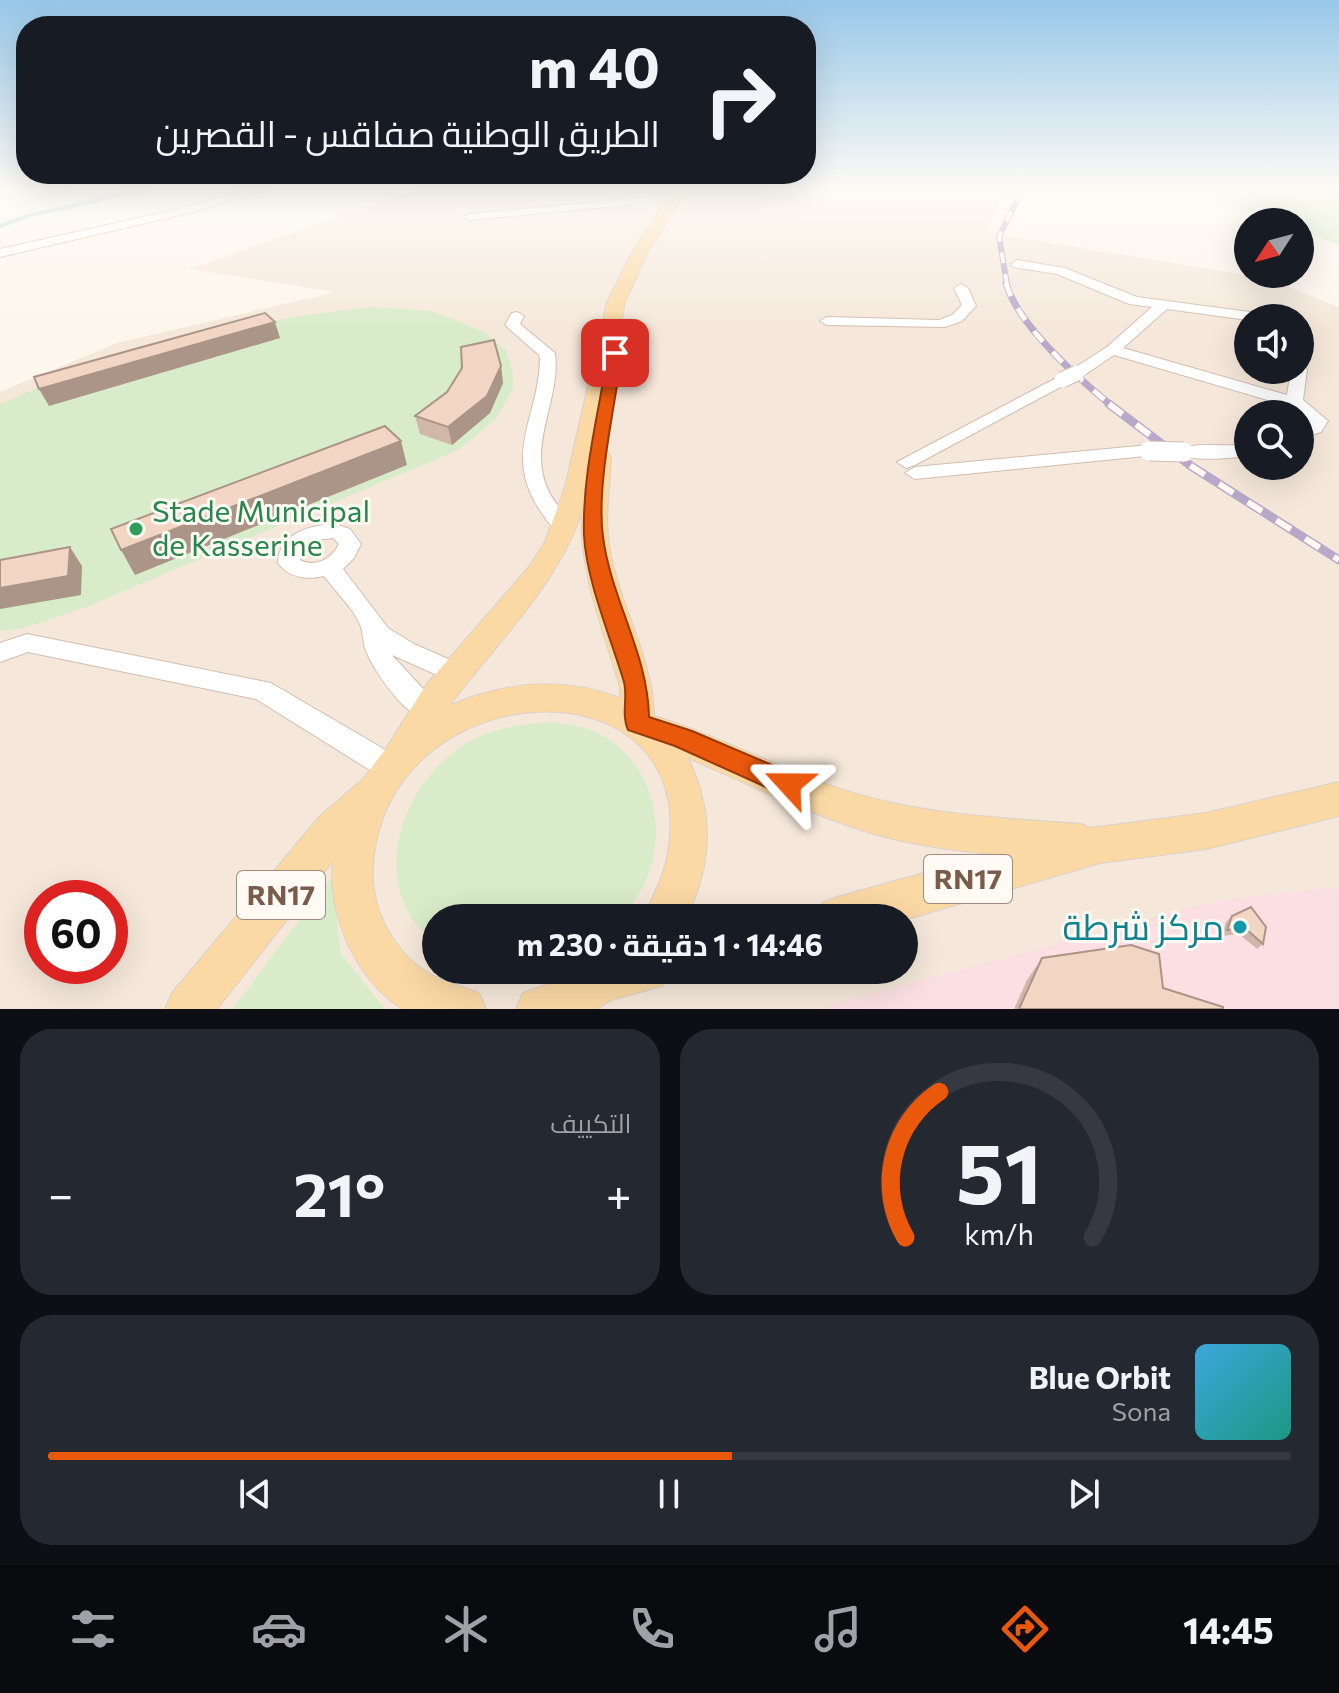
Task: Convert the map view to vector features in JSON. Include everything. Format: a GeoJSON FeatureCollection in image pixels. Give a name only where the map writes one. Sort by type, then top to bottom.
{"type":"FeatureCollection","features":[{"type":"Feature","properties":{"kind":"main road"},"geometry":{"type":"LineString","coordinates":[[463,1009],[409,987],[370,944],[353,891],[357,836],[389,772],[427,711],[538,575],[565,528],[578,487],[610,320],[631,263],[650,236]]}},
{"type":"Feature","properties":{"kind":"main road"},"geometry":{"type":"LineString","coordinates":[[640,725],[637,687],[609,600],[594,537],[596,483],[619,329],[626,303],[657,236]]}},
{"type":"Feature","properties":{"kind":"main road"},"geometry":{"type":"LineString","coordinates":[[389,772],[435,732],[476,709],[519,697],[560,694],[601,703],[640,725],[670,758],[687,796],[691,842],[680,891],[672,904]]}},
{"type":"Feature","properties":{"kind":"main road","name":"RN17"},"geometry":{"type":"LineString","coordinates":[[640,725],[683,738],[848,809],[941,830],[1100,844]]}},
{"type":"Feature","properties":{"kind":"main road","name":"RN17"},"geometry":{"type":"LineString","coordinates":[[188,1009],[334,829],[389,772]]}},
{"type":"Feature","properties":{"kind":"main road","name":"RN17"},"geometry":{"type":"LineString","coordinates":[[887,904],[1100,844],[1206,831],[1339,799]]}},
{"type":"Feature","properties":{"kind":"main road"},"geometry":{"type":"LineString","coordinates":[[539,1009],[602,984]]}},
{"type":"Feature","properties":{"kind":"street"},"geometry":{"type":"LineString","coordinates":[[0,253],[74,236]]}},
{"type":"Feature","properties":{"kind":"street"},"geometry":{"type":"LineString","coordinates":[[1017,264],[1060,271],[1134,301],[1234,312]]}},
{"type":"Feature","properties":{"kind":"street"},"geometry":{"type":"LineString","coordinates":[[827,321],[940,324],[957,318],[969,306],[961,288]]}},
{"type":"Feature","properties":{"kind":"street"},"geometry":{"type":"LineString","coordinates":[[1162,306],[1112,350],[911,467],[1149,451],[1234,452]]}},
{"type":"Feature","properties":{"kind":"street"},"geometry":{"type":"LineString","coordinates":[[517,316],[512,325],[547,353],[550,367],[535,422],[529,465],[546,509],[565,528]]}},
{"type":"Feature","properties":{"kind":"street"},"geometry":{"type":"LineString","coordinates":[[1112,350],[1287,400]]}},
{"type":"Feature","properties":{"kind":"street"},"geometry":{"type":"LineString","coordinates":[[329,567],[372,624],[391,643],[455,673]]}},
{"type":"Feature","properties":{"kind":"street"},"geometry":{"type":"LineString","coordinates":[[372,624],[373,640],[383,664],[427,711]]}},
{"type":"Feature","properties":{"kind":"street"},"geometry":{"type":"LineString","coordinates":[[0,653],[27,643],[262,690],[389,772]]}},
{"type":"Feature","properties":{"kind":"street"},"geometry":{"type":"LineString","coordinates":[[0,669],[27,643]]}},
{"type":"Feature","properties":{"kind":"shaded area"},"geometry":{"type":"Polygon","coordinates":[[[283,236],[1010,236],[1234,273],[1234,288],[1291,288],[1339,307],[1339,1009],[0,1009],[0,392],[117,343],[336,292],[189,269],[283,236]]]}},
{"type":"Feature","properties":{"kind":"shaded area"},"geometry":{"type":"Polygon","coordinates":[[[1336,887],[1339,890],[1339,1009],[816,1009],[918,984],[918,981],[1214,901],[1336,887]]]}},
{"type":"Feature","properties":{"kind":"green space"},"geometry":{"type":"Polygon","coordinates":[[[1316,236],[1339,236],[1339,245],[1316,236]]]}},
{"type":"Feature","properties":{"kind":"green space","name":"Stade Municipal de Kasserine"},"geometry":{"type":"Polygon","coordinates":[[[374,307],[431,311],[484,332],[506,350],[513,374],[513,389],[496,419],[458,450],[86,607],[24,628],[0,631],[0,404],[114,357],[276,320],[374,307]]]}},
{"type":"Feature","properties":{"kind":"green space"},"geometry":{"type":"Polygon","coordinates":[[[551,722],[588,729],[611,741],[629,757],[643,777],[651,799],[655,848],[649,872],[631,904],[422,904],[422,930],[414,922],[402,897],[397,871],[398,845],[416,794],[432,772],[452,753],[474,739],[512,727],[551,722]]]}},
{"type":"Feature","properties":{"kind":"green space"},"geometry":{"type":"Polygon","coordinates":[[[332,876],[341,954],[385,1009],[233,1009],[332,876]]]}},
{"type":"Feature","properties":{"kind":"building"},"geometry":{"type":"Polygon","coordinates":[[[265,313],[275,322],[39,389],[34,377],[265,313]]]}},
{"type":"Feature","properties":{"kind":"building"},"geometry":{"type":"Polygon","coordinates":[[[494,340],[501,366],[487,396],[448,427],[415,416],[447,392],[462,368],[461,347],[494,340]]]}},
{"type":"Feature","properties":{"kind":"building"},"geometry":{"type":"Polygon","coordinates":[[[385,426],[401,441],[121,550],[111,529],[385,426]]]}},
{"type":"Feature","properties":{"kind":"building"},"geometry":{"type":"Polygon","coordinates":[[[70,547],[68,576],[0,588],[0,560],[70,547]]]}},
{"type":"Feature","properties":{"kind":"building"},"geometry":{"type":"Polygon","coordinates":[[[1251,907],[1266,927],[1263,944],[1245,928],[1227,930],[1232,916],[1251,907]]]}},
{"type":"Feature","properties":{"kind":"building"},"geometry":{"type":"Polygon","coordinates":[[[1131,945],[1159,954],[1163,988],[1223,1009],[1019,1009],[1042,958],[1131,945]]]}},
{"type":"Feature","properties":{"kind":"railway"},"geometry":{"type":"LineString","coordinates":[[999,236],[1007,285]]}},
{"type":"Feature","properties":{"kind":"railway"},"geometry":{"type":"LineString","coordinates":[[1006,283],[1023,316],[1036,333],[1112,406]]}},
{"type":"Feature","properties":{"kind":"railway"},"geometry":{"type":"LineString","coordinates":[[1109,404],[1191,466],[1339,560]]}},
{"type":"Feature","properties":{"kind":"place","name":"Stade Municipal de Kasserine"},"geometry":{"type":"Point","coordinates":[136,529]}},
{"type":"Feature","properties":{"kind":"place","name":"مركز شرطة"},"geometry":{"type":"Point","coordinates":[1240,927]}},
{"type":"Feature","properties":{"kind":"route"},"geometry":{"type":"LineString","coordinates":[[615,353],[596,483],[594,537],[598,562],[637,687],[637,723],[683,738],[789,784]]}}]}
